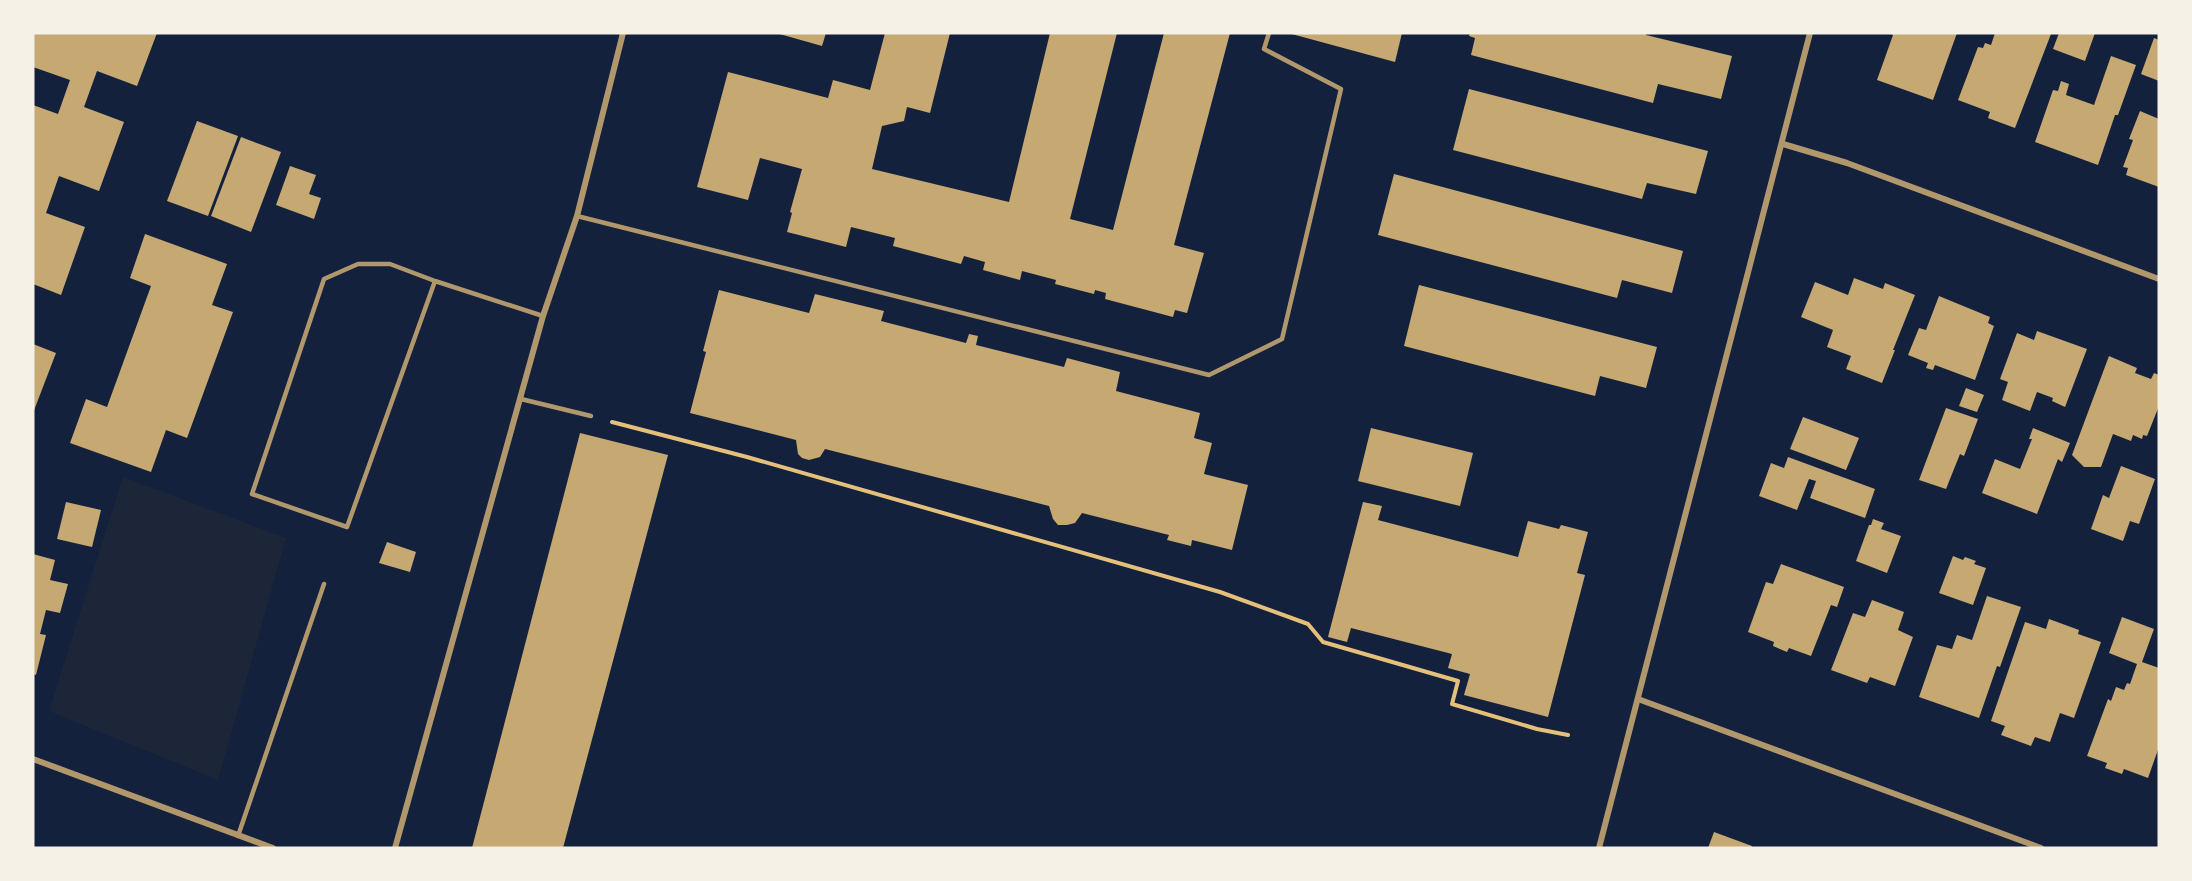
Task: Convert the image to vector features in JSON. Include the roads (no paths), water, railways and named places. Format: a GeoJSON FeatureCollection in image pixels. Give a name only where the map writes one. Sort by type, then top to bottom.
{"type":"FeatureCollection","features":[{"type":"Feature","properties":{"kind":"street"},"geometry":{"type":"LineString","coordinates":[[395,848],[543,316],[577,216],[623,33]]}},
{"type":"Feature","properties":{"kind":"street"},"geometry":{"type":"LineString","coordinates":[[1599,848],[1810,33]]}},
{"type":"Feature","properties":{"kind":"street"},"geometry":{"type":"LineString","coordinates":[[1783,144],[1847,163],[2159,279]]}},
{"type":"Feature","properties":{"kind":"street"},"geometry":{"type":"LineString","coordinates":[[1638,699],[2040,848]]}},
{"type":"Feature","properties":{"kind":"street"},"geometry":{"type":"LineString","coordinates":[[33,759],[273,848]]}},
{"type":"Feature","properties":{"kind":"lane"},"geometry":{"type":"LineString","coordinates":[[577,216],[1209,375],[1282,339],[1341,88],[1264,49],[1269,33]]}},
{"type":"Feature","properties":{"kind":"lane"},"geometry":{"type":"LineString","coordinates":[[435,281],[347,527],[252,494],[324,279],[358,264],[390,264],[543,316]]}},
{"type":"Feature","properties":{"kind":"lane"},"geometry":{"type":"LineString","coordinates":[[521,399],[591,416]]}},
{"type":"Feature","properties":{"kind":"lane"},"geometry":{"type":"LineString","coordinates":[[238,836],[324,584]]}}]}
